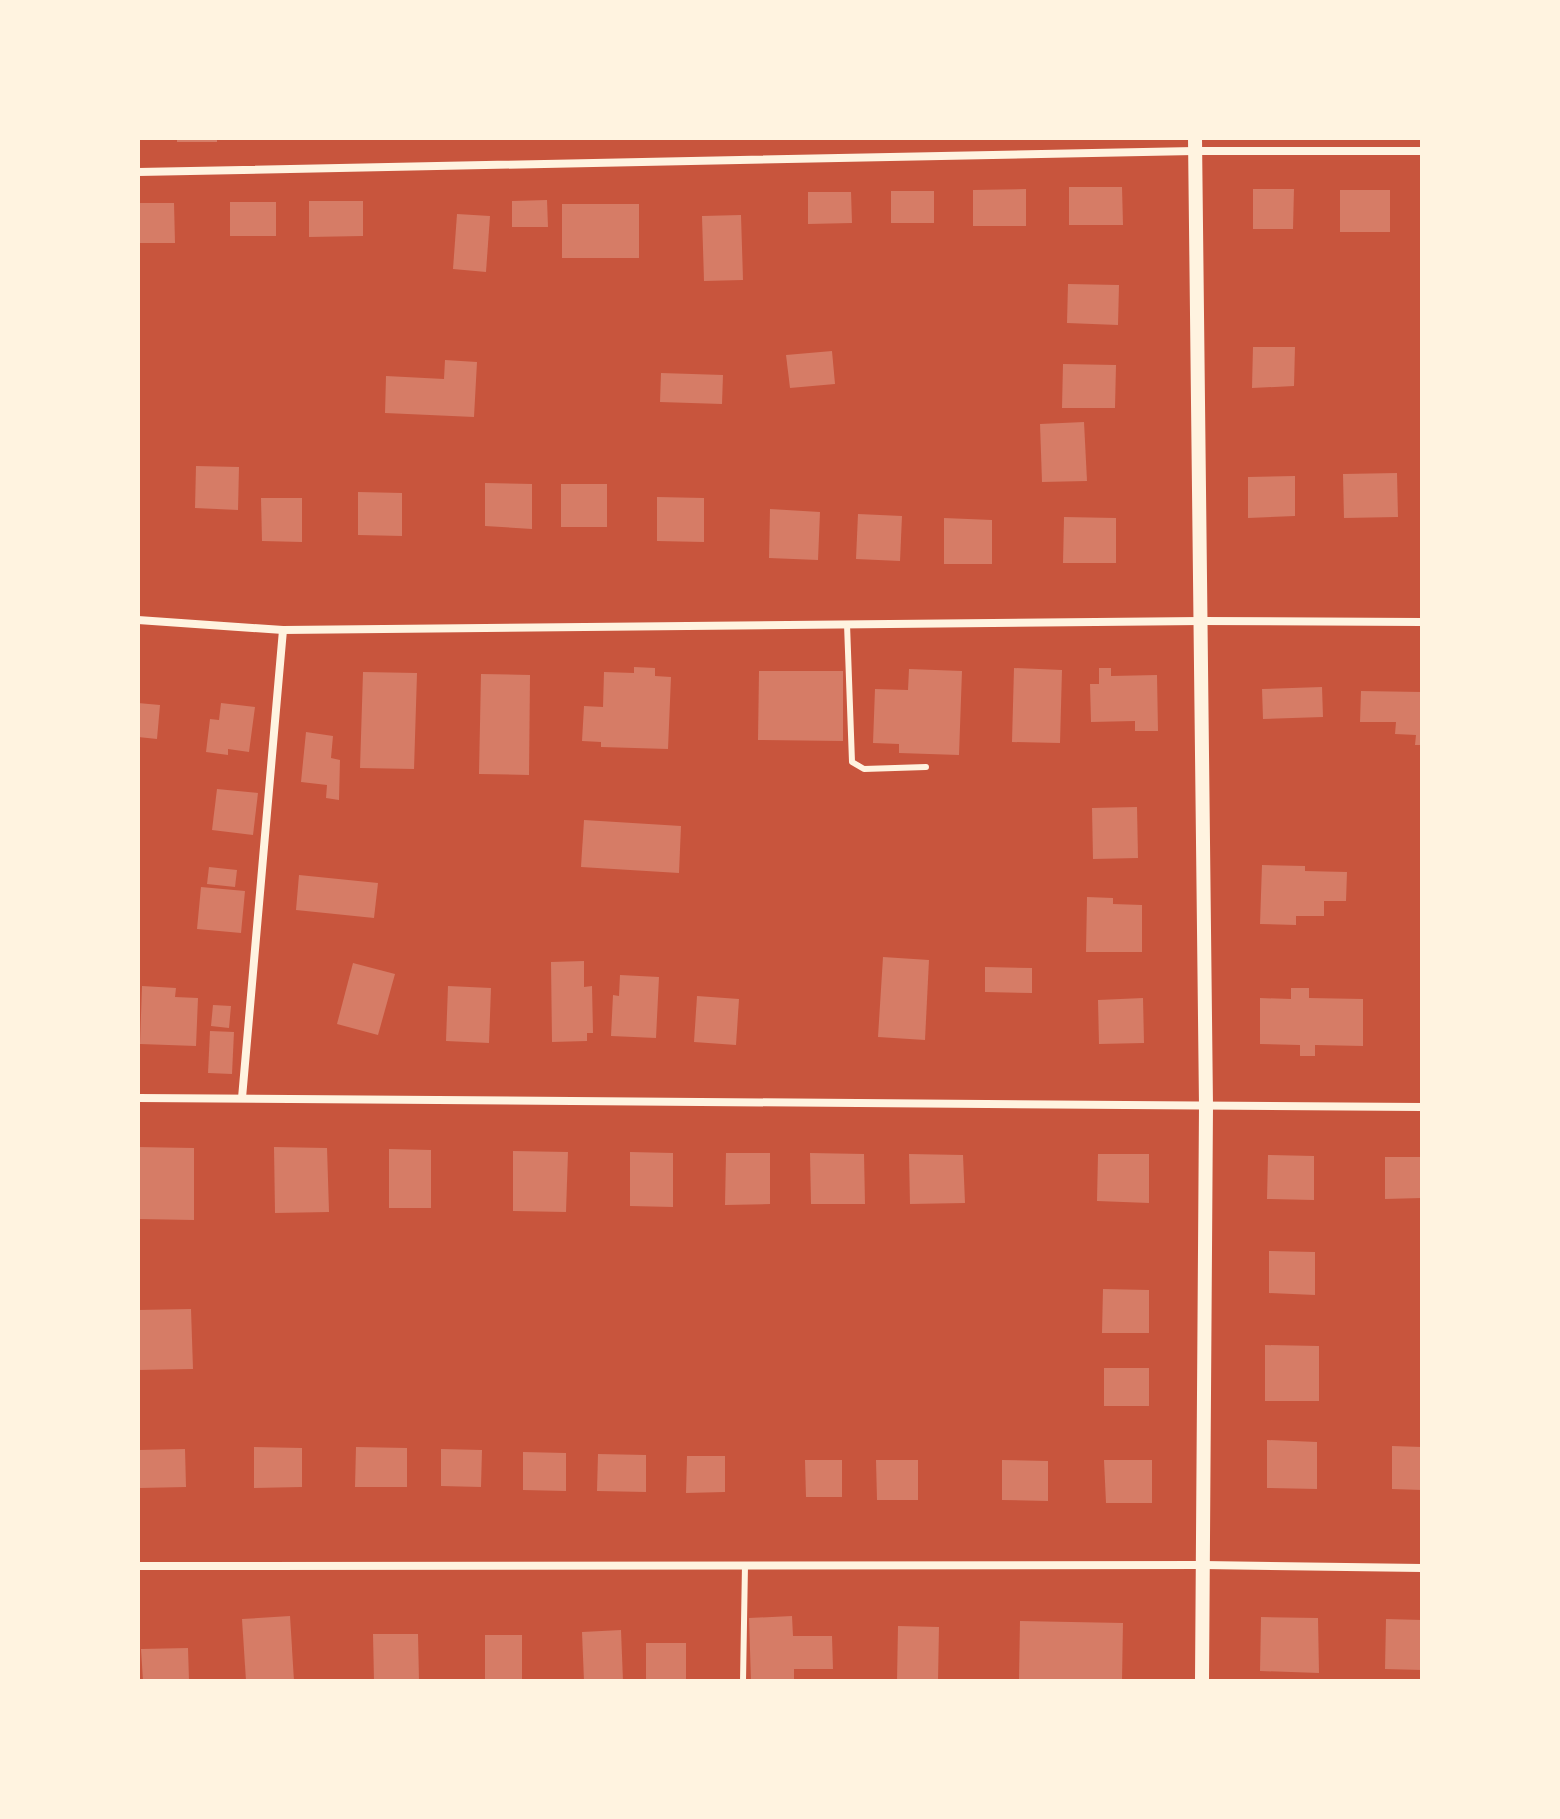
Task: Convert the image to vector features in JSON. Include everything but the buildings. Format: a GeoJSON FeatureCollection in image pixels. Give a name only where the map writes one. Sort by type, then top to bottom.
{"type":"FeatureCollection","features":[{"type":"Feature","properties":{"kind":"street"},"geometry":{"type":"LineString","coordinates":[[138,172],[577,165],[1194,145],[1422,151]]}},
{"type":"Feature","properties":{"kind":"street"},"geometry":{"type":"LineString","coordinates":[[1194,145],[1206,1106],[1202,1681]]}},
{"type":"Feature","properties":{"kind":"street"},"geometry":{"type":"LineString","coordinates":[[138,620],[283,630],[1201,621],[1422,622]]}},
{"type":"Feature","properties":{"kind":"street"},"geometry":{"type":"LineString","coordinates":[[242,1098],[283,630]]}},
{"type":"Feature","properties":{"kind":"street"},"geometry":{"type":"LineString","coordinates":[[138,1098],[1422,1107]]}},
{"type":"Feature","properties":{"kind":"street"},"geometry":{"type":"LineString","coordinates":[[138,1566],[1203,1565],[1422,1568]]}},
{"type":"Feature","properties":{"kind":"lane"},"geometry":{"type":"LineString","coordinates":[[847,624],[852,762],[864,769],[926,767]]}},
{"type":"Feature","properties":{"kind":"lane"},"geometry":{"type":"LineString","coordinates":[[743,1681],[745,1565]]}}]}
